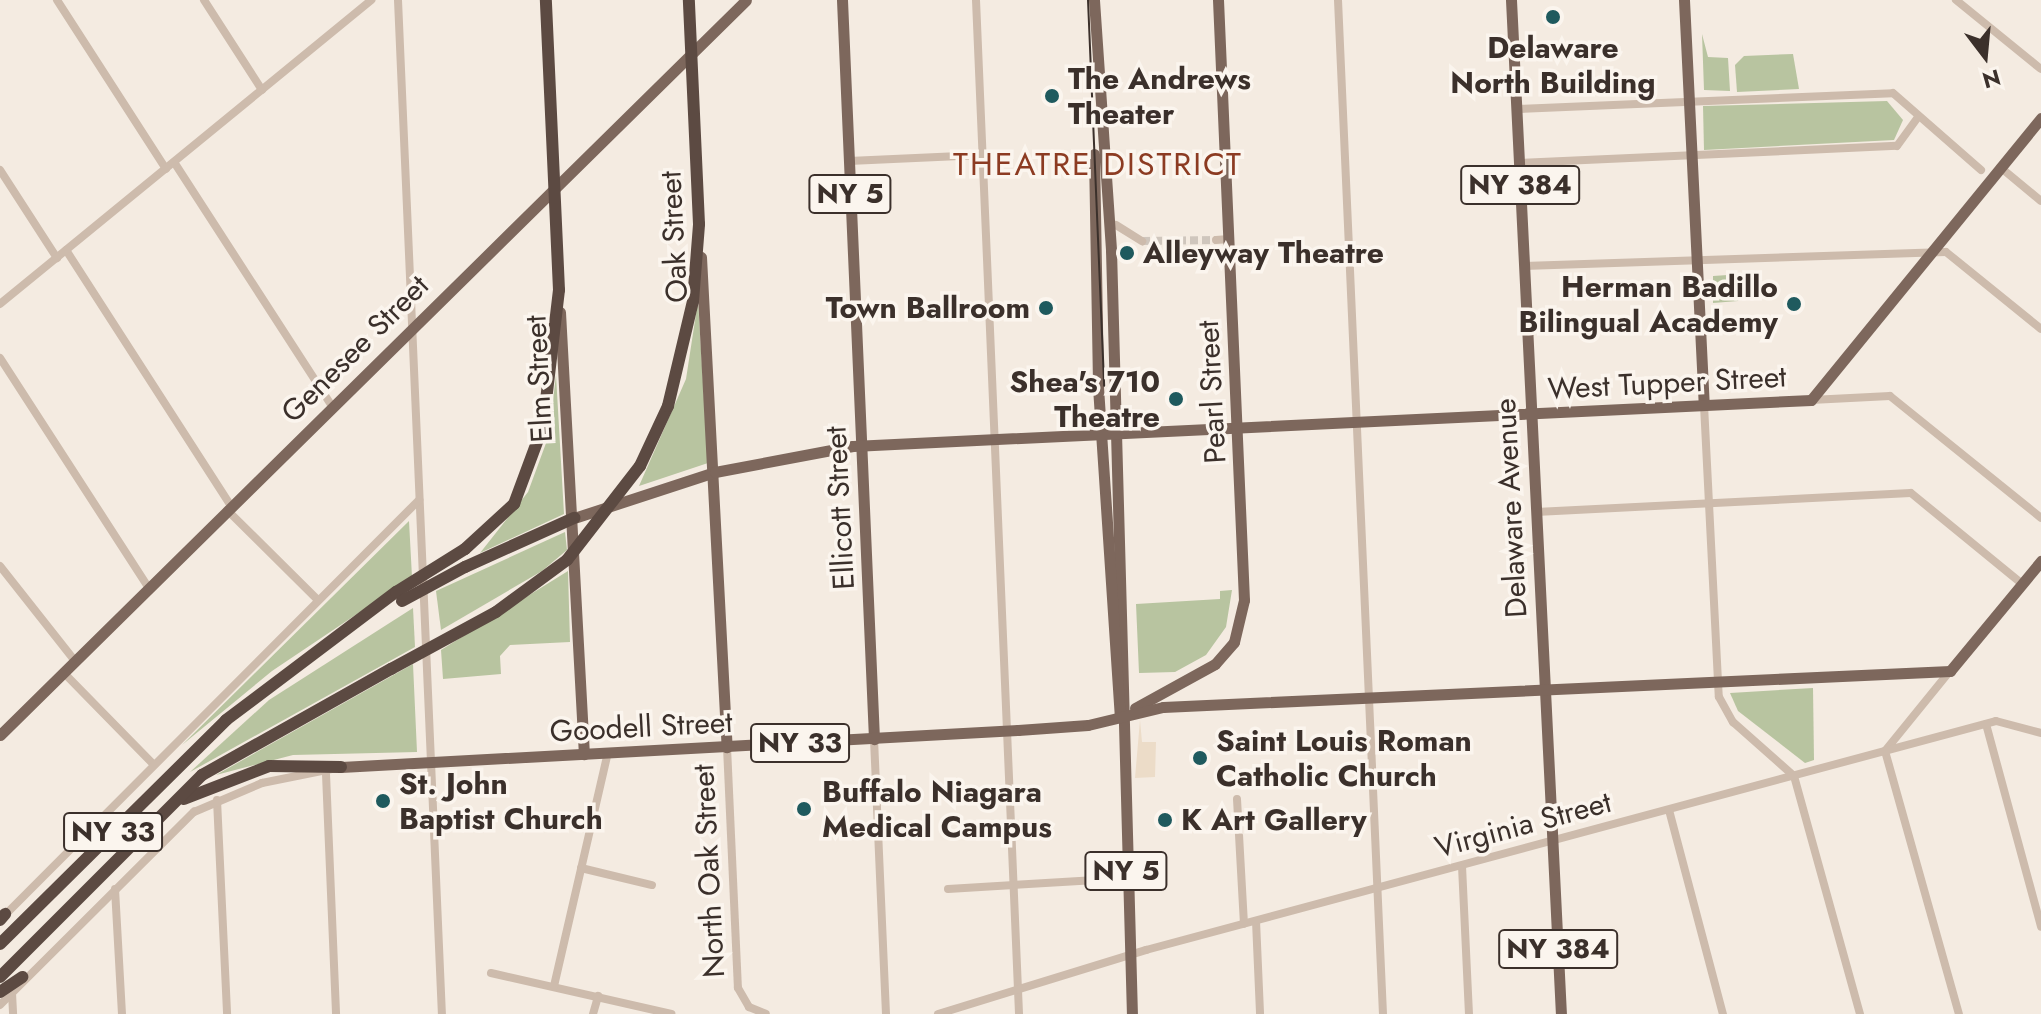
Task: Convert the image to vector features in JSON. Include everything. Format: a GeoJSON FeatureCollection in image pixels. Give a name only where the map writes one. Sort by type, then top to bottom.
{"type":"FeatureCollection","features":[{"type":"Feature","properties":{"kind":"highway","name":"Elm Street"},"geometry":{"type":"LineString","coordinates":[[546,0],[559,290]]}},
{"type":"Feature","properties":{"kind":"highway","name":"Oak Street"},"geometry":{"type":"LineString","coordinates":[[689,0],[699,224]]}},
{"type":"Feature","properties":{"kind":"highway"},"geometry":{"type":"LineString","coordinates":[[147,828],[228,757],[496,612],[567,560],[606,519],[640,466],[668,406],[686,337],[699,224]]}},
{"type":"Feature","properties":{"kind":"highway"},"geometry":{"type":"LineString","coordinates":[[381,608],[494,529],[529,478],[559,290]]}},
{"type":"Feature","properties":{"kind":"highway","name":"NY 33"},"geometry":{"type":"LineString","coordinates":[[0,944],[226,720],[381,608],[574,518]]}},
{"type":"Feature","properties":{"kind":"highway","name":"NY 33"},"geometry":{"type":"LineString","coordinates":[[0,977],[147,828],[191,794],[241,773],[301,763],[341,767]]}},
{"type":"Feature","properties":{"kind":"highway"},"geometry":{"type":"LineString","coordinates":[[6,992],[22,977]]}},
{"type":"Feature","properties":{"kind":"main road","name":"Genesee Street"},"geometry":{"type":"LineString","coordinates":[[0,735],[331,405],[746,0]]}},
{"type":"Feature","properties":{"kind":"main road","name":"Ellicott Street"},"geometry":{"type":"LineString","coordinates":[[842,0],[874,739]]}},
{"type":"Feature","properties":{"kind":"main road"},"geometry":{"type":"LineString","coordinates":[[1088,0],[1092,253],[1109,433]]}},
{"type":"Feature","properties":{"kind":"main road"},"geometry":{"type":"LineString","coordinates":[[1094,0],[1101,160],[1111,250],[1109,433],[1120,716]]}},
{"type":"Feature","properties":{"kind":"main road","name":"Pearl Street"},"geometry":{"type":"LineString","coordinates":[[1120,716],[1203,674],[1234,642],[1244,600],[1218,0]]}},
{"type":"Feature","properties":{"kind":"main road","name":"Delaware Avenue"},"geometry":{"type":"LineString","coordinates":[[1511,0],[1561,1014]]}},
{"type":"Feature","properties":{"kind":"main road"},"geometry":{"type":"LineString","coordinates":[[1684,0],[1704,405]]}},
{"type":"Feature","properties":{"kind":"main road"},"geometry":{"type":"LineString","coordinates":[[1811,400],[2041,118]]}},
{"type":"Feature","properties":{"kind":"main road","name":"Oak Street"},"geometry":{"type":"LineString","coordinates":[[699,224],[715,472]]}},
{"type":"Feature","properties":{"kind":"main road","name":"Elm Street"},"geometry":{"type":"LineString","coordinates":[[559,290],[574,518],[584,754]]}},
{"type":"Feature","properties":{"kind":"main road","name":"West Tupper Street"},"geometry":{"type":"LineString","coordinates":[[862,446],[1811,400]]}},
{"type":"Feature","properties":{"kind":"main road","name":"NY 33"},"geometry":{"type":"LineString","coordinates":[[574,518],[715,472],[862,446]]}},
{"type":"Feature","properties":{"kind":"main road","name":"North Oak Street"},"geometry":{"type":"LineString","coordinates":[[715,472],[727,747]]}},
{"type":"Feature","properties":{"kind":"main road"},"geometry":{"type":"LineString","coordinates":[[1950,671],[2041,561]]}},
{"type":"Feature","properties":{"kind":"main road","name":"Goodell Street"},"geometry":{"type":"LineString","coordinates":[[341,767],[1007,731],[1120,716],[1370,696],[1950,671]]}},
{"type":"Feature","properties":{"kind":"main road","name":"NY 5"},"geometry":{"type":"LineString","coordinates":[[1120,716],[1132,1014]]}},
{"type":"Feature","properties":{"kind":"street"},"geometry":{"type":"LineString","coordinates":[[57,0],[166,169]]}},
{"type":"Feature","properties":{"kind":"street"},"geometry":{"type":"LineString","coordinates":[[204,0],[262,90]]}},
{"type":"Feature","properties":{"kind":"street"},"geometry":{"type":"LineString","coordinates":[[0,304],[372,0]]}},
{"type":"Feature","properties":{"kind":"street"},"geometry":{"type":"LineString","coordinates":[[398,0],[442,1014]]}},
{"type":"Feature","properties":{"kind":"street"},"geometry":{"type":"LineString","coordinates":[[976,0],[1019,1014]]}},
{"type":"Feature","properties":{"kind":"street"},"geometry":{"type":"LineString","coordinates":[[1338,0],[1383,1014]]}},
{"type":"Feature","properties":{"kind":"street"},"geometry":{"type":"LineString","coordinates":[[1956,0],[2041,69]]}},
{"type":"Feature","properties":{"kind":"street"},"geometry":{"type":"LineString","coordinates":[[1517,109],[1893,93],[1917,118],[1981,170]]}},
{"type":"Feature","properties":{"kind":"street"},"geometry":{"type":"LineString","coordinates":[[1519,163],[1897,146],[1917,118]]}},
{"type":"Feature","properties":{"kind":"street"},"geometry":{"type":"LineString","coordinates":[[849,161],[982,155]]}},
{"type":"Feature","properties":{"kind":"street"},"geometry":{"type":"LineString","coordinates":[[174,162],[331,405]]}},
{"type":"Feature","properties":{"kind":"street"},"geometry":{"type":"LineString","coordinates":[[2000,167],[2041,201]]}},
{"type":"Feature","properties":{"kind":"street"},"geometry":{"type":"LineString","coordinates":[[0,170],[57,258]]}},
{"type":"Feature","properties":{"kind":"street"},"geometry":{"type":"LineString","coordinates":[[1116,225],[1142,241]]}},
{"type":"Feature","properties":{"kind":"street"},"geometry":{"type":"LineString","coordinates":[[1216,240],[1229,239]]}},
{"type":"Feature","properties":{"kind":"street"},"geometry":{"type":"LineString","coordinates":[[66,250],[229,508],[318,600]]}},
{"type":"Feature","properties":{"kind":"street"},"geometry":{"type":"LineString","coordinates":[[1524,266],[1946,252],[2041,329]]}},
{"type":"Feature","properties":{"kind":"street"},"geometry":{"type":"LineString","coordinates":[[0,358],[149,588]]}},
{"type":"Feature","properties":{"kind":"street","name":"West Tupper Street"},"geometry":{"type":"LineString","coordinates":[[1811,400],[1890,396],[2041,518]]}},
{"type":"Feature","properties":{"kind":"street"},"geometry":{"type":"LineString","coordinates":[[1704,405],[1717,681],[1733,722],[1794,776],[1860,1014]]}},
{"type":"Feature","properties":{"kind":"street"},"geometry":{"type":"LineString","coordinates":[[1536,512],[1911,493],[2022,584]]}},
{"type":"Feature","properties":{"kind":"street"},"geometry":{"type":"LineString","coordinates":[[2,918],[419,500]]}},
{"type":"Feature","properties":{"kind":"street"},"geometry":{"type":"LineString","coordinates":[[0,566],[75,661]]}},
{"type":"Feature","properties":{"kind":"street"},"geometry":{"type":"LineString","coordinates":[[1950,671],[1885,751],[1959,1014]]}},
{"type":"Feature","properties":{"kind":"street"},"geometry":{"type":"LineString","coordinates":[[64,673],[153,764]]}},
{"type":"Feature","properties":{"kind":"street"},"geometry":{"type":"LineString","coordinates":[[2041,733],[1986,724],[2041,927]]}},
{"type":"Feature","properties":{"kind":"street","name":"Virginia Street"},"geometry":{"type":"LineString","coordinates":[[938,1014],[1018,993],[1244,924],[1986,724]]}},
{"type":"Feature","properties":{"kind":"street","name":"Ellicott Street"},"geometry":{"type":"LineString","coordinates":[[874,739],[886,1014]]}},
{"type":"Feature","properties":{"kind":"street","name":"North Oak Street"},"geometry":{"type":"LineString","coordinates":[[727,747],[738,988],[749,1007],[766,1014]]}},
{"type":"Feature","properties":{"kind":"street"},"geometry":{"type":"LineString","coordinates":[[554,986],[608,753]]}},
{"type":"Feature","properties":{"kind":"street","name":"Goodell Street"},"geometry":{"type":"LineString","coordinates":[[22,977],[178,824],[217,800],[262,783],[326,774],[341,767]]}},
{"type":"Feature","properties":{"kind":"street"},"geometry":{"type":"LineString","coordinates":[[326,774],[336,1014]]}},
{"type":"Feature","properties":{"kind":"street"},"geometry":{"type":"LineString","coordinates":[[1237,799],[1244,924]]}},
{"type":"Feature","properties":{"kind":"street"},"geometry":{"type":"LineString","coordinates":[[217,800],[227,1014]]}},
{"type":"Feature","properties":{"kind":"street"},"geometry":{"type":"LineString","coordinates":[[1669,810],[1723,1014]]}},
{"type":"Feature","properties":{"kind":"street"},"geometry":{"type":"LineString","coordinates":[[1462,866],[1469,1014]]}},
{"type":"Feature","properties":{"kind":"street"},"geometry":{"type":"LineString","coordinates":[[581,868],[652,885]]}},
{"type":"Feature","properties":{"kind":"street"},"geometry":{"type":"LineString","coordinates":[[948,889],[1126,878]]}},
{"type":"Feature","properties":{"kind":"street"},"geometry":{"type":"LineString","coordinates":[[115,889],[122,1014]]}},
{"type":"Feature","properties":{"kind":"street"},"geometry":{"type":"LineString","coordinates":[[1256,921],[1260,1014]]}},
{"type":"Feature","properties":{"kind":"street"},"geometry":{"type":"LineString","coordinates":[[491,973],[671,1014]]}},
{"type":"Feature","properties":{"kind":"street"},"geometry":{"type":"LineString","coordinates":[[0,1005],[6,992]]}},
{"type":"Feature","properties":{"kind":"street"},"geometry":{"type":"LineString","coordinates":[[6,992],[13,1014]]}},
{"type":"Feature","properties":{"kind":"street"},"geometry":{"type":"LineString","coordinates":[[593,1014],[598,996]]}},
{"type":"Feature","properties":{"kind":"green space"},"geometry":{"type":"Polygon","coordinates":[[[1702,34],[1708,57],[1728,58],[1730,91],[1704,90],[1702,34]]]}},
{"type":"Feature","properties":{"kind":"green space"},"geometry":{"type":"Polygon","coordinates":[[[1793,54],[1799,89],[1737,92],[1735,65],[1744,56],[1793,54]]]}},
{"type":"Feature","properties":{"kind":"green space"},"geometry":{"type":"Polygon","coordinates":[[[1887,101],[1903,120],[1894,140],[1704,150],[1703,106],[1887,101]]]}},
{"type":"Feature","properties":{"kind":"green space"},"geometry":{"type":"Polygon","coordinates":[[[1757,273],[1747,275],[1738,301],[1713,303],[1713,276],[1757,273]]]}},
{"type":"Feature","properties":{"kind":"green space"},"geometry":{"type":"Polygon","coordinates":[[[698,301],[708,463],[639,486],[686,379],[698,301]]]}},
{"type":"Feature","properties":{"kind":"green space"},"geometry":{"type":"Polygon","coordinates":[[[556,375],[564,514],[480,553],[528,492],[549,435],[556,375]]]}},
{"type":"Feature","properties":{"kind":"green space"},"geometry":{"type":"Polygon","coordinates":[[[409,521],[412,577],[272,671],[182,745],[409,521]]]}},
{"type":"Feature","properties":{"kind":"green space"},"geometry":{"type":"Polygon","coordinates":[[[565,532],[567,550],[542,571],[441,630],[436,591],[565,532]]]}},
{"type":"Feature","properties":{"kind":"green space"},"geometry":{"type":"Polygon","coordinates":[[[568,571],[570,642],[510,645],[500,656],[501,674],[443,679],[441,650],[568,571]]]}},
{"type":"Feature","properties":{"kind":"green space"},"geometry":{"type":"Polygon","coordinates":[[[1232,590],[1226,627],[1206,655],[1175,672],[1139,673],[1136,604],[1220,599],[1220,591],[1232,590]]]}},
{"type":"Feature","properties":{"kind":"green space"},"geometry":{"type":"Polygon","coordinates":[[[413,608],[415,647],[190,772],[269,700],[413,608]]]}},
{"type":"Feature","properties":{"kind":"green space"},"geometry":{"type":"Polygon","coordinates":[[[413,664],[417,752],[293,755],[216,775],[413,664]]]}},
{"type":"Feature","properties":{"kind":"green space"},"geometry":{"type":"Polygon","coordinates":[[[1813,688],[1814,760],[1805,763],[1738,711],[1730,693],[1813,688]]]}},
{"type":"Feature","properties":{"kind":"shaded area"},"geometry":{"type":"Polygon","coordinates":[[[1140,720],[1142,742],[1156,742],[1155,777],[1135,778],[1140,720]]]}},
{"type":"Feature","properties":{"kind":"tunnel"},"geometry":{"type":"LineString","coordinates":[[1142,241],[1216,240]]}},
{"type":"Feature","properties":{"kind":"tram line"},"geometry":{"type":"LineString","coordinates":[[1088,0],[1104,386]]}},
{"type":"Feature","properties":{"kind":"place","name":"Delaware North Building"},"geometry":{"type":"Point","coordinates":[1553,17]}},
{"type":"Feature","properties":{"kind":"place","name":"The Andrews Theater"},"geometry":{"type":"Point","coordinates":[1052,96]}},
{"type":"Feature","properties":{"kind":"place","name":"Alleyway Theatre"},"geometry":{"type":"Point","coordinates":[1127,253]}},
{"type":"Feature","properties":{"kind":"place","name":"Herman Badillo Bilingual Academy"},"geometry":{"type":"Point","coordinates":[1794,304]}},
{"type":"Feature","properties":{"kind":"place","name":"Town Ballroom"},"geometry":{"type":"Point","coordinates":[1046,308]}},
{"type":"Feature","properties":{"kind":"place","name":"Shea's 710 Theatre"},"geometry":{"type":"Point","coordinates":[1176,399]}},
{"type":"Feature","properties":{"kind":"place","name":"Saint Louis Roman Catholic Church"},"geometry":{"type":"Point","coordinates":[1200,758]}},
{"type":"Feature","properties":{"kind":"place","name":"St. John Baptist Church"},"geometry":{"type":"Point","coordinates":[383,801]}},
{"type":"Feature","properties":{"kind":"place","name":"Buffalo Niagara Medical Campus"},"geometry":{"type":"Point","coordinates":[804,809]}},
{"type":"Feature","properties":{"kind":"place","name":"K Art Gallery"},"geometry":{"type":"Point","coordinates":[1165,820]}},
{"type":"Feature","properties":{"kind":"district","name":"THEATRE DISTRICT"},"geometry":{"type":"Point","coordinates":[1098,164]}}]}
